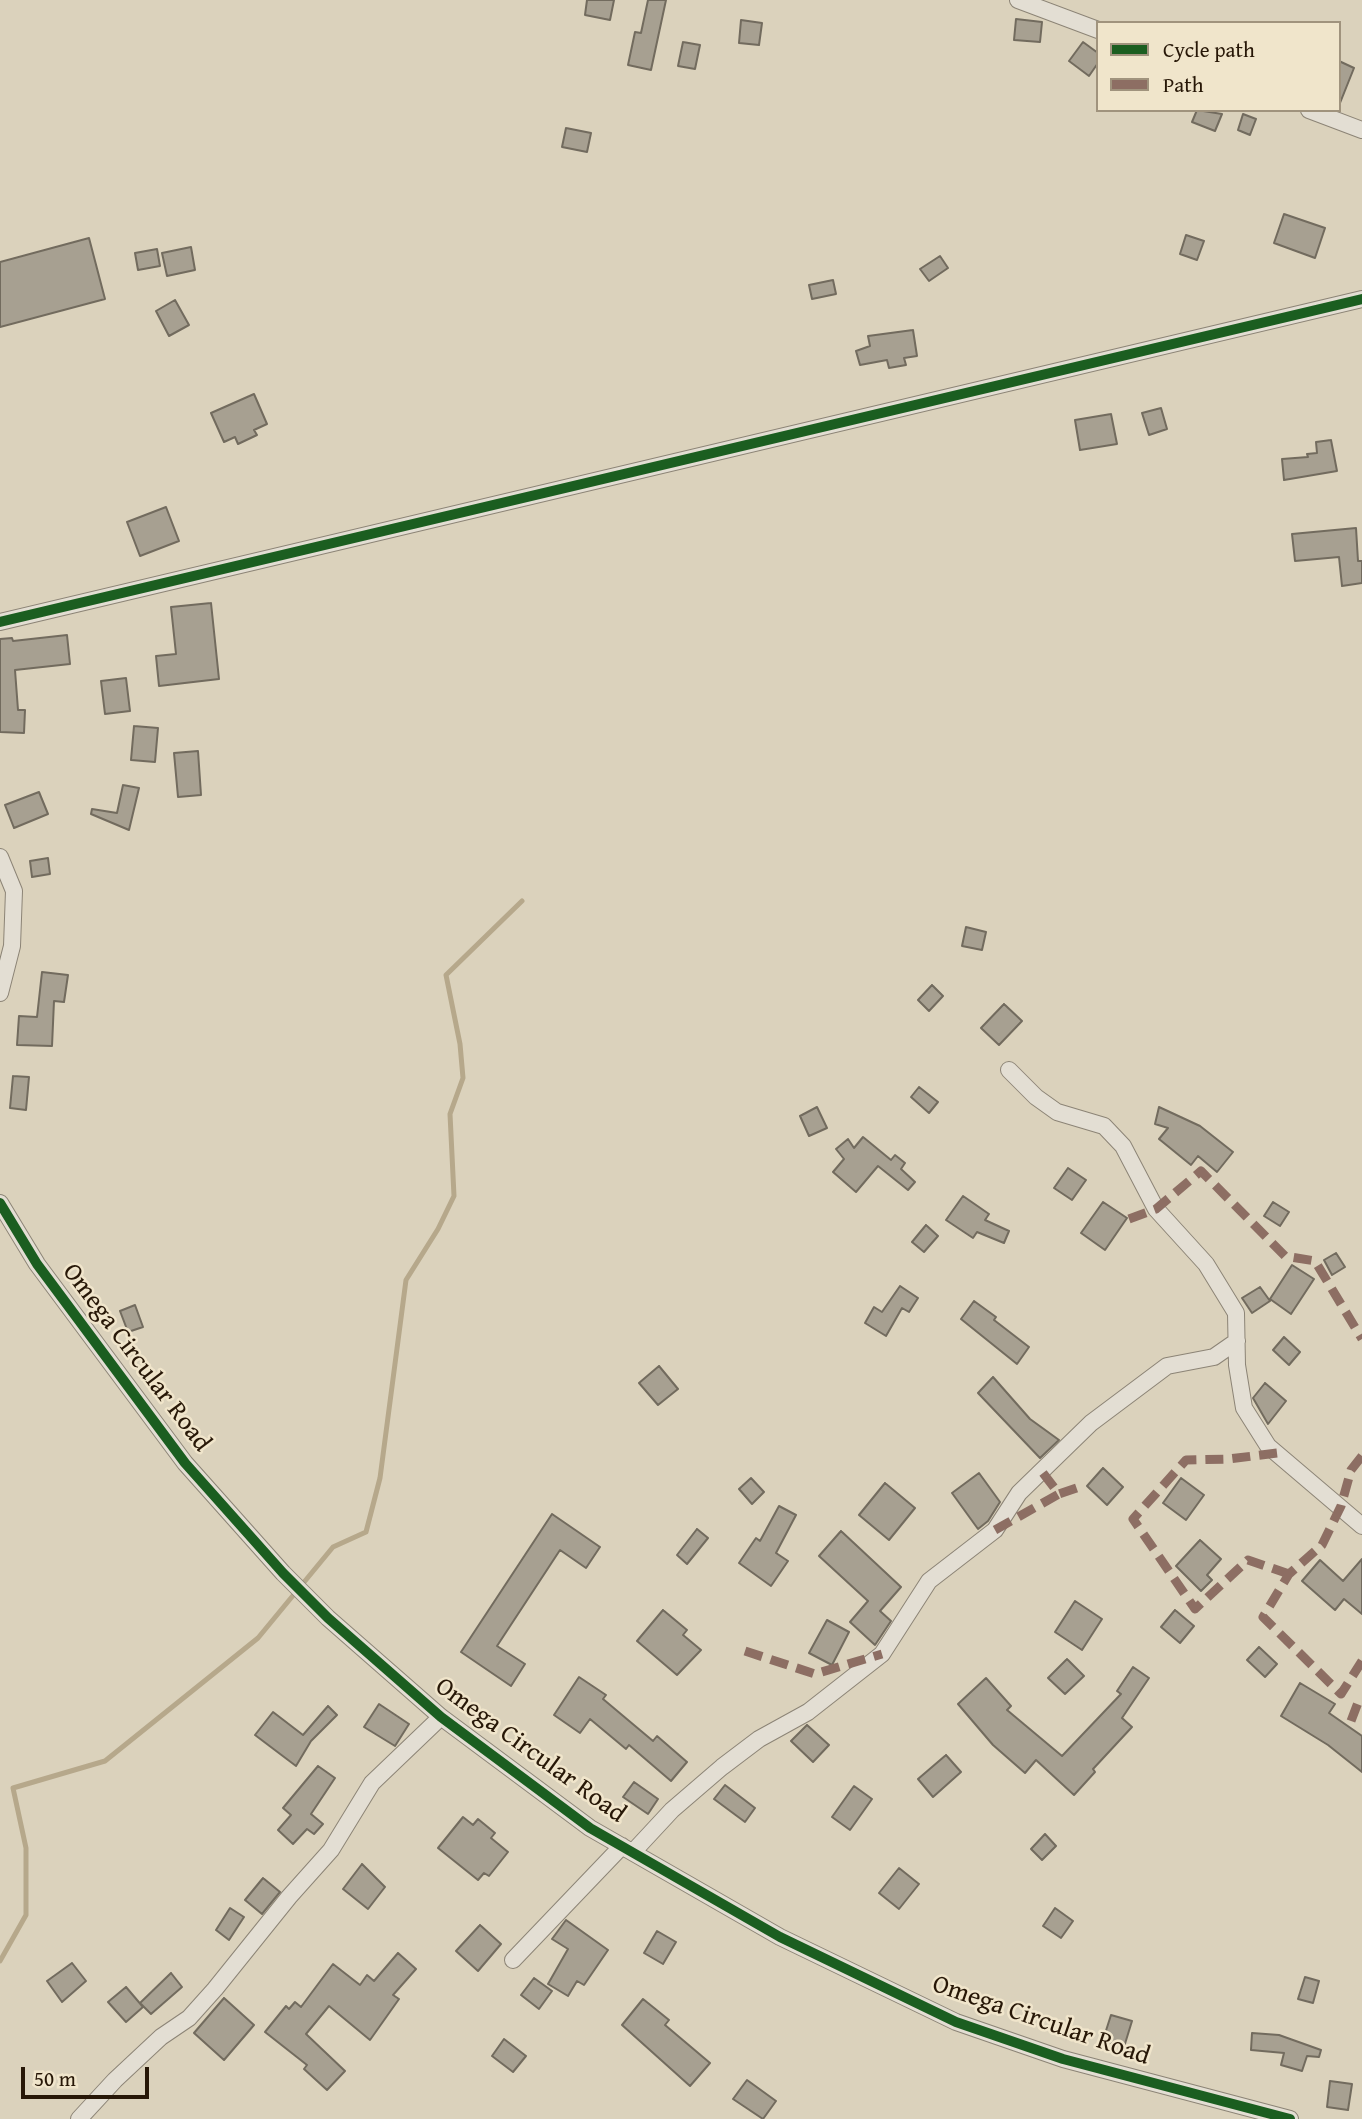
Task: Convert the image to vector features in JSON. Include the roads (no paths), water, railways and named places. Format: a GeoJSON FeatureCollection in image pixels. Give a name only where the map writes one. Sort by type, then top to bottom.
{"type":"FeatureCollection","features":[{"type":"Feature","properties":{"kind":"street"},"geometry":{"type":"LineString","coordinates":[[1018,0],[1096,29]]}},
{"type":"Feature","properties":{"kind":"street"},"geometry":{"type":"LineString","coordinates":[[1314,112],[1362,130]]}},
{"type":"Feature","properties":{"kind":"street"},"geometry":{"type":"LineString","coordinates":[[0,622],[1362,299]]}},
{"type":"Feature","properties":{"kind":"street"},"geometry":{"type":"LineString","coordinates":[[0,857],[14,891],[12,946],[0,993]]}},
{"type":"Feature","properties":{"kind":"street"},"geometry":{"type":"LineString","coordinates":[[1009,1070],[1036,1097],[1058,1112],[1104,1126],[1123,1146],[1156,1209],[1206,1264],[1236,1313],[1244,1408],[1268,1446],[1362,1526]]}},
{"type":"Feature","properties":{"kind":"street","name":"Omega Circular Road"},"geometry":{"type":"LineString","coordinates":[[0,1203],[37,1265],[185,1462],[283,1573],[328,1618],[440,1717],[590,1828],[702,1895],[780,1937],[956,2022],[1063,2059],[1290,2119]]}},
{"type":"Feature","properties":{"kind":"street"},"geometry":{"type":"LineString","coordinates":[[513,1960],[628,1849],[722,1767],[759,1740],[808,1712],[882,1654],[929,1581],[995,1530],[1019,1493],[1091,1423],[1167,1366],[1214,1357],[1237,1341]]}},
{"type":"Feature","properties":{"kind":"street"},"geometry":{"type":"LineString","coordinates":[[79,2119],[115,2080],[161,2037],[189,2018],[331,1850],[372,1783],[440,1717]]}},
{"type":"Feature","properties":{"kind":"waterway"},"geometry":{"type":"LineString","coordinates":[[0,1961],[26,1915],[26,1848],[13,1788],[105,1761],[258,1638],[333,1547],[366,1532],[380,1478],[406,1280],[438,1229],[454,1196],[450,1114],[463,1078],[460,1044],[446,975],[522,901]]}}]}
